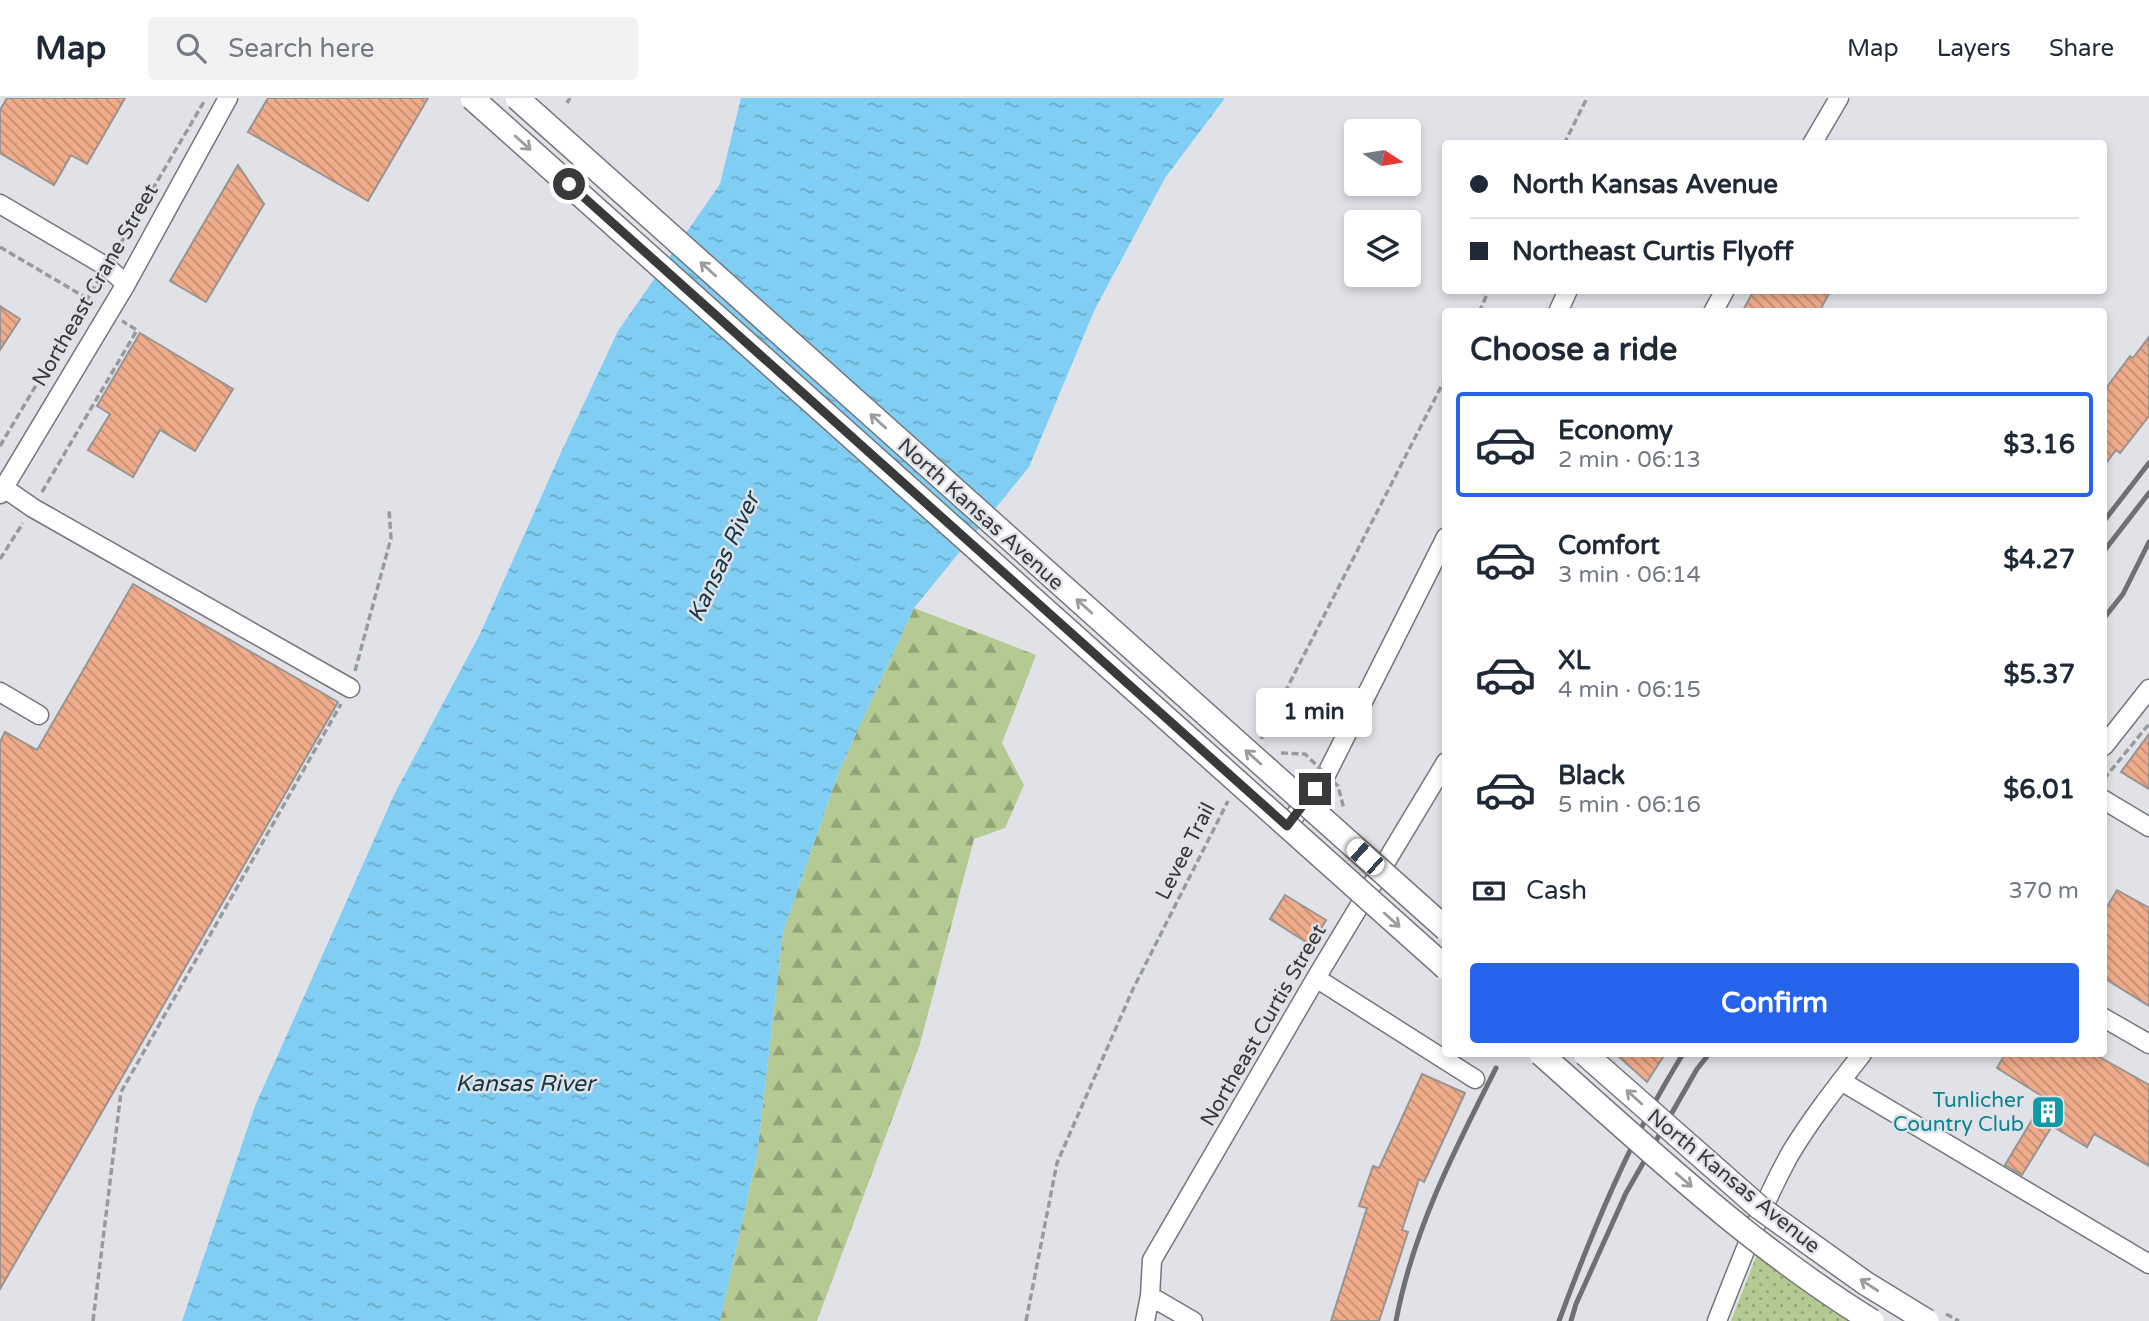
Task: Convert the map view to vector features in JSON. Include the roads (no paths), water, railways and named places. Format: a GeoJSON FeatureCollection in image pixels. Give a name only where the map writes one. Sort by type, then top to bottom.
{"type":"FeatureCollection","features":[{"type":"Feature","properties":{"kind":"main road","name":"North Kansas Avenue"},"geometry":{"type":"LineString","coordinates":[[472,98],[1442,964]]}},
{"type":"Feature","properties":{"kind":"main road","name":"North Kansas Avenue"},"geometry":{"type":"LineString","coordinates":[[517,98],[1442,925]]}},
{"type":"Feature","properties":{"kind":"main road","name":"North Kansas Avenue"},"geometry":{"type":"LineString","coordinates":[[1544,1057],[1706,1200],[1784,1262],[1872,1321]]}},
{"type":"Feature","properties":{"kind":"main road","name":"North Kansas Avenue"},"geometry":{"type":"LineString","coordinates":[[1588,1057],[1760,1208],[1865,1283],[1927,1321]]}},
{"type":"Feature","properties":{"kind":"street","name":"Northeast Crane Street"},"geometry":{"type":"LineString","coordinates":[[2,491],[126,284],[228,98]]}},
{"type":"Feature","properties":{"kind":"street"},"geometry":{"type":"LineString","coordinates":[[1814,140],[1839,98]]}},
{"type":"Feature","properties":{"kind":"street"},"geometry":{"type":"LineString","coordinates":[[0,204],[107,267],[126,284]]}},
{"type":"Feature","properties":{"kind":"street"},"geometry":{"type":"LineString","coordinates":[[2,491],[350,688]]}},
{"type":"Feature","properties":{"kind":"street"},"geometry":{"type":"LineString","coordinates":[[1287,826],[1325,775],[1442,545]]}},
{"type":"Feature","properties":{"kind":"street"},"geometry":{"type":"LineString","coordinates":[[2107,742],[2149,689]]}},
{"type":"Feature","properties":{"kind":"street"},"geometry":{"type":"LineString","coordinates":[[0,692],[39,715]]}},
{"type":"Feature","properties":{"kind":"street","name":"Northeast Curtis Street"},"geometry":{"type":"LineString","coordinates":[[1145,1321],[1150,1296],[1152,1260],[1442,769]]}},
{"type":"Feature","properties":{"kind":"street"},"geometry":{"type":"LineString","coordinates":[[2107,802],[2149,827]]}},
{"type":"Feature","properties":{"kind":"street"},"geometry":{"type":"LineString","coordinates":[[1316,978],[1475,1079]]}},
{"type":"Feature","properties":{"kind":"street"},"geometry":{"type":"LineString","coordinates":[[2107,1020],[2149,1044]]}},
{"type":"Feature","properties":{"kind":"street"},"geometry":{"type":"LineString","coordinates":[[1717,1321],[1774,1185],[1792,1152],[1860,1057]]}},
{"type":"Feature","properties":{"kind":"street"},"geometry":{"type":"LineString","coordinates":[[1841,1081],[2149,1264]]}},
{"type":"Feature","properties":{"kind":"street"},"geometry":{"type":"LineString","coordinates":[[1150,1296],[1194,1321]]}},
{"type":"Feature","properties":{"kind":"water","name":"Kansas River"},"geometry":{"type":"Polygon","coordinates":[[[741,98],[1225,98],[1165,178],[1094,311],[1029,467],[914,608],[839,771],[783,932],[757,1155],[720,1321],[182,1321],[255,1106],[394,795],[480,634],[618,331],[720,184],[741,98]]]}},
{"type":"Feature","properties":{"kind":"railway"},"geometry":{"type":"LineString","coordinates":[[2107,517],[2149,463]]}},
{"type":"Feature","properties":{"kind":"railway"},"geometry":{"type":"LineString","coordinates":[[2107,547],[2149,493]]}},
{"type":"Feature","properties":{"kind":"railway"},"geometry":{"type":"LineString","coordinates":[[2107,614],[2123,594],[2149,542]]}},
{"type":"Feature","properties":{"kind":"railway"},"geometry":{"type":"LineString","coordinates":[[1559,1321],[1614,1184],[1646,1118],[1681,1057]]}},
{"type":"Feature","properties":{"kind":"railway"},"geometry":{"type":"LineString","coordinates":[[1571,1321],[1576,1304],[1626,1193],[1697,1069],[1707,1057]]}},
{"type":"Feature","properties":{"kind":"railway"},"geometry":{"type":"LineString","coordinates":[[1396,1321],[1403,1287],[1424,1222],[1496,1068]]}},
{"type":"Feature","properties":{"kind":"place","name":"Tunlicher Country Club"},"geometry":{"type":"Point","coordinates":[2048,1112]}}]}
